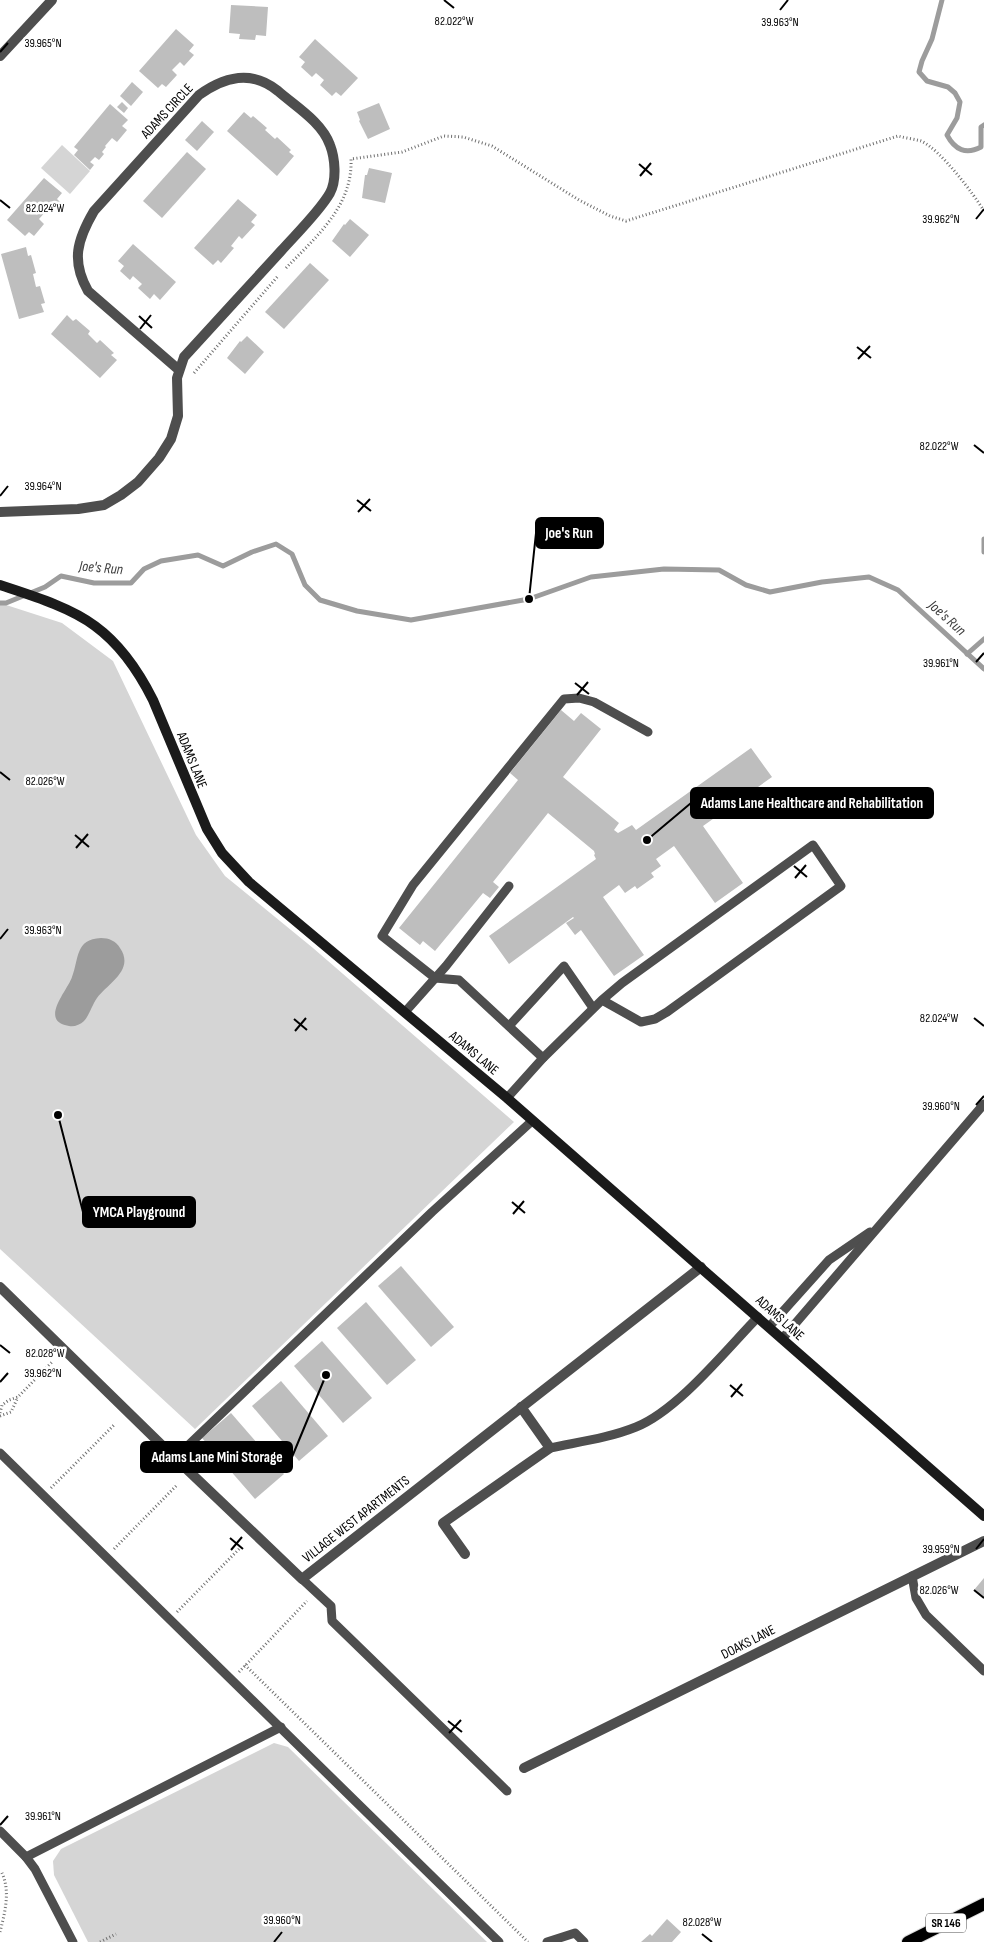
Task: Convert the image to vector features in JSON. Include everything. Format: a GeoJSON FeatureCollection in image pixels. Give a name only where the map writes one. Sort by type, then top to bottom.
{"type":"FeatureCollection","features":[{"type":"Feature","properties":{"kind":"main road","name":"SR 146"},"geometry":{"type":"LineString","coordinates":[[908,1942],[984,1904]]}},
{"type":"Feature","properties":{"kind":"street"},"geometry":{"type":"LineString","coordinates":[[0,56],[52,0]]}},
{"type":"Feature","properties":{"kind":"street","name":"ADAMS CIRCLE"},"geometry":{"type":"LineString","coordinates":[[0,512],[78,510],[104,505],[122,495],[138,482],[159,458],[171,439],[178,416],[177,378],[184,357],[309,220],[330,192],[334,177],[334,161],[330,144],[321,128],[272,87],[254,79],[234,77],[215,83],[198,95],[94,211],[82,230],[77,252],[80,276],[88,291],[179,370]]}},
{"type":"Feature","properties":{"kind":"street","name":"ADAMS LANE"},"geometry":{"type":"LineString","coordinates":[[0,585],[69,612],[94,625],[129,660],[153,700],[207,829],[222,854],[234,868],[506,1098],[984,1516]]}},
{"type":"Feature","properties":{"kind":"street","name":"VILLAGE WEST APARTMENTS"},"geometry":{"type":"LineString","coordinates":[[0,1287],[302,1579],[701,1267]]}},
{"type":"Feature","properties":{"kind":"street"},"geometry":{"type":"LineString","coordinates":[[465,1554],[443,1523],[550,1448],[521,1407]]}},
{"type":"Feature","properties":{"kind":"street","name":"DOAKS LANE"},"geometry":{"type":"LineString","coordinates":[[524,1768],[984,1541]]}},
{"type":"Feature","properties":{"kind":"lane"},"geometry":{"type":"LineString","coordinates":[[543,1058],[459,980],[434,978],[382,936],[413,885],[564,699],[579,698],[594,702],[648,732]]}},
{"type":"Feature","properties":{"kind":"lane"},"geometry":{"type":"LineString","coordinates":[[506,1098],[593,1008],[622,982],[813,845],[841,886],[655,1019],[641,1022],[602,1000]]}},
{"type":"Feature","properties":{"kind":"lane"},"geometry":{"type":"LineString","coordinates":[[405,1012],[446,966],[509,886]]}},
{"type":"Feature","properties":{"kind":"lane"},"geometry":{"type":"LineString","coordinates":[[509,1026],[564,966],[593,1008]]}},
{"type":"Feature","properties":{"kind":"lane"},"geometry":{"type":"LineString","coordinates":[[782,1339],[984,1104]]}},
{"type":"Feature","properties":{"kind":"lane"},"geometry":{"type":"LineString","coordinates":[[175,1458],[432,1212],[532,1121]]}},
{"type":"Feature","properties":{"kind":"lane"},"geometry":{"type":"LineString","coordinates":[[769,1327],[829,1260],[879,1226]]}},
{"type":"Feature","properties":{"kind":"lane"},"geometry":{"type":"LineString","coordinates":[[550,1448],[613,1435],[637,1427],[662,1413],[691,1387],[758,1317]]}},
{"type":"Feature","properties":{"kind":"lane"},"geometry":{"type":"LineString","coordinates":[[0,1453],[499,1942]]}},
{"type":"Feature","properties":{"kind":"lane"},"geometry":{"type":"LineString","coordinates":[[912,1576],[916,1598],[926,1614],[984,1671]]}},
{"type":"Feature","properties":{"kind":"lane"},"geometry":{"type":"LineString","coordinates":[[302,1579],[332,1606],[332,1621],[507,1790]]}},
{"type":"Feature","properties":{"kind":"lane"},"geometry":{"type":"LineString","coordinates":[[26,1857],[281,1727]]}},
{"type":"Feature","properties":{"kind":"lane"},"geometry":{"type":"LineString","coordinates":[[0,1832],[26,1857],[35,1869],[73,1942]]}},
{"type":"Feature","properties":{"kind":"lane"},"geometry":{"type":"LineString","coordinates":[[546,1942],[575,1933],[584,1942]]}},
{"type":"Feature","properties":{"kind":"path"},"geometry":{"type":"LineString","coordinates":[[193,374],[335,214],[351,181],[351,159],[402,152],[444,136],[462,137],[492,146],[578,200],[610,216],[626,221],[898,136],[922,142],[932,149],[972,191],[984,211]]}},
{"type":"Feature","properties":{"kind":"path"},"geometry":{"type":"LineString","coordinates":[[18,1397],[8,1400],[2,1405],[0,1414],[11,1412],[18,1397],[52,1362]]}},
{"type":"Feature","properties":{"kind":"path"},"geometry":{"type":"LineString","coordinates":[[44,1496],[115,1424]]}},
{"type":"Feature","properties":{"kind":"path"},"geometry":{"type":"LineString","coordinates":[[106,1557],[177,1485]]}},
{"type":"Feature","properties":{"kind":"path"},"geometry":{"type":"LineString","coordinates":[[170,1619],[241,1546]]}},
{"type":"Feature","properties":{"kind":"path"},"geometry":{"type":"LineString","coordinates":[[232,1679],[316,1592]]}},
{"type":"Feature","properties":{"kind":"path"},"geometry":{"type":"LineString","coordinates":[[245,1665],[528,1942]]}},
{"type":"Feature","properties":{"kind":"path"},"geometry":{"type":"LineString","coordinates":[[0,1932],[7,1894],[6,1880],[1,1871]]}},
{"type":"Feature","properties":{"kind":"path"},"geometry":{"type":"LineString","coordinates":[[100,1942],[116,1934]]}},
{"type":"Feature","properties":{"kind":"shaded area"},"geometry":{"type":"Polygon","coordinates":[[[62,145],[90,171],[70,194],[41,168],[62,145]]]}},
{"type":"Feature","properties":{"kind":"shaded area"},"geometry":{"type":"Polygon","coordinates":[[[0,603],[62,623],[113,661],[196,835],[225,876],[313,948],[514,1122],[195,1429],[0,1249],[0,603]]]}},
{"type":"Feature","properties":{"kind":"shaded area"},"geometry":{"type":"Polygon","coordinates":[[[101,938],[112,940],[118,946],[124,956],[122,970],[97,998],[87,1016],[79,1025],[69,1026],[60,1023],[56,1018],[55,1012],[57,1004],[72,977],[79,951],[86,942],[101,938]]]}},
{"type":"Feature","properties":{"kind":"shaded area"},"geometry":{"type":"Polygon","coordinates":[[[274,1743],[288,1747],[487,1942],[88,1942],[54,1875],[53,1861],[61,1849],[274,1743]]]}},
{"type":"Feature","properties":{"kind":"building"},"geometry":{"type":"Polygon","coordinates":[[[231,5],[268,7],[266,36],[256,35],[255,40],[239,39],[240,34],[229,33],[231,5]]]}},
{"type":"Feature","properties":{"kind":"building"},"geometry":{"type":"Polygon","coordinates":[[[176,29],[194,45],[189,51],[194,55],[184,66],[180,62],[172,70],[177,75],[166,87],[162,84],[158,88],[139,71],[176,29]]]}},
{"type":"Feature","properties":{"kind":"building"},"geometry":{"type":"Polygon","coordinates":[[[315,39],[358,78],[341,96],[336,92],[332,96],[320,85],[324,80],[316,73],[312,77],[301,67],[305,62],[299,57],[315,39]]]}},
{"type":"Feature","properties":{"kind":"building"},"geometry":{"type":"Polygon","coordinates":[[[132,82],[143,92],[131,106],[120,96],[132,82]]]}},
{"type":"Feature","properties":{"kind":"building"},"geometry":{"type":"Polygon","coordinates":[[[122,102],[128,108],[124,113],[117,107],[122,102]]]}},
{"type":"Feature","properties":{"kind":"building"},"geometry":{"type":"Polygon","coordinates":[[[379,103],[390,129],[368,139],[359,121],[357,112],[379,103]]]}},
{"type":"Feature","properties":{"kind":"building"},"geometry":{"type":"Polygon","coordinates":[[[110,104],[128,120],[122,126],[127,130],[117,142],[112,138],[105,146],[102,152],[104,154],[99,160],[95,157],[90,162],[94,165],[90,170],[74,155],[78,150],[74,147],[110,104]]]}},
{"type":"Feature","properties":{"kind":"building"},"geometry":{"type":"Polygon","coordinates":[[[244,112],[251,118],[253,116],[267,128],[265,130],[275,139],[277,137],[291,150],[289,152],[294,156],[277,176],[227,131],[244,112]]]}},
{"type":"Feature","properties":{"kind":"building"},"geometry":{"type":"Polygon","coordinates":[[[202,121],[214,132],[197,151],[185,140],[202,121]]]}},
{"type":"Feature","properties":{"kind":"building"},"geometry":{"type":"Polygon","coordinates":[[[187,152],[206,169],[162,218],[143,201],[187,152]]]}},
{"type":"Feature","properties":{"kind":"building"},"geometry":{"type":"Polygon","coordinates":[[[369,168],[392,173],[385,203],[362,198],[365,175],[367,175],[369,168]]]}},
{"type":"Feature","properties":{"kind":"building"},"geometry":{"type":"Polygon","coordinates":[[[44,178],[62,193],[57,199],[61,203],[51,214],[47,210],[39,219],[44,224],[34,236],[29,232],[25,236],[7,220],[44,178]]]}},
{"type":"Feature","properties":{"kind":"building"},"geometry":{"type":"Polygon","coordinates":[[[238,199],[257,215],[251,222],[255,225],[242,239],[239,236],[231,246],[234,248],[221,263],[218,260],[213,265],[194,248],[238,199]]]}},
{"type":"Feature","properties":{"kind":"building"},"geometry":{"type":"Polygon","coordinates":[[[350,219],[369,235],[350,257],[332,241],[350,219]]]}},
{"type":"Feature","properties":{"kind":"building"},"geometry":{"type":"Polygon","coordinates":[[[133,244],[176,282],[160,300],[154,294],[150,299],[138,288],[142,284],[133,276],[130,280],[120,271],[124,266],[118,261],[133,244]]]}},
{"type":"Feature","properties":{"kind":"building"},"geometry":{"type":"Polygon","coordinates":[[[26,247],[28,256],[31,255],[36,273],[33,274],[36,287],[40,286],[45,303],[41,304],[44,312],[19,319],[1,254],[26,247]]]}},
{"type":"Feature","properties":{"kind":"building"},"geometry":{"type":"Polygon","coordinates":[[[310,263],[329,280],[284,329],[265,312],[310,263]]]}},
{"type":"Feature","properties":{"kind":"building"},"geometry":{"type":"Polygon","coordinates":[[[67,315],[73,321],[76,319],[90,331],[88,334],[97,343],[100,340],[114,353],[111,355],[117,360],[100,378],[51,334],[67,315]]]}},
{"type":"Feature","properties":{"kind":"building"},"geometry":{"type":"Polygon","coordinates":[[[247,336],[264,352],[245,374],[227,358],[240,341],[247,336]]]}},
{"type":"Feature","properties":{"kind":"building"},"geometry":{"type":"Polygon","coordinates":[[[561,710],[574,721],[581,713],[601,729],[563,777],[619,823],[614,830],[618,833],[632,825],[636,830],[751,748],[772,777],[703,826],[743,883],[715,903],[674,846],[656,859],[661,866],[651,873],[654,877],[637,889],[635,886],[625,893],[619,885],[603,897],[644,955],[614,976],[581,930],[575,935],[566,923],[573,917],[509,964],[489,936],[596,859],[594,851],[548,813],[493,882],[499,887],[490,898],[483,893],[435,951],[423,941],[420,945],[399,928],[518,780],[510,773],[561,710]]]}},
{"type":"Feature","properties":{"kind":"building"},"geometry":{"type":"Polygon","coordinates":[[[401,1266],[454,1327],[431,1347],[378,1286],[401,1266]]]}},
{"type":"Feature","properties":{"kind":"building"},"geometry":{"type":"Polygon","coordinates":[[[366,1302],[416,1360],[387,1385],[337,1328],[366,1302]]]}},
{"type":"Feature","properties":{"kind":"building"},"geometry":{"type":"Polygon","coordinates":[[[322,1341],[372,1398],[343,1423],[294,1366],[322,1341]]]}},
{"type":"Feature","properties":{"kind":"building"},"geometry":{"type":"Polygon","coordinates":[[[281,1381],[328,1436],[299,1461],[252,1406],[281,1381]]]}},
{"type":"Feature","properties":{"kind":"building"},"geometry":{"type":"Polygon","coordinates":[[[231,1413],[284,1474],[255,1499],[202,1438],[231,1413]]]}},
{"type":"Feature","properties":{"kind":"building"},"geometry":{"type":"Polygon","coordinates":[[[984,1578],[984,1599],[974,1590],[984,1578]]]}},
{"type":"Feature","properties":{"kind":"building"},"geometry":{"type":"Polygon","coordinates":[[[667,1919],[681,1932],[672,1942],[641,1942],[650,1934],[652,1936],[667,1919]]]}},
{"type":"Feature","properties":{"kind":"waterway"},"geometry":{"type":"LineString","coordinates":[[942,0],[932,39],[919,72],[927,81],[948,87],[955,93],[960,102],[957,118],[947,135],[957,147],[966,151],[981,147],[981,127],[984,125]]}},
{"type":"Feature","properties":{"kind":"waterway"},"geometry":{"type":"LineString","coordinates":[[984,539],[984,552]]}},
{"type":"Feature","properties":{"kind":"waterway","name":"Joe's Run"},"geometry":{"type":"LineString","coordinates":[[0,603],[6,603],[45,587],[61,576],[94,583],[131,583],[144,569],[161,561],[198,555],[223,566],[252,552],[276,544],[292,554],[305,585],[320,600],[357,611],[411,620],[529,599],[591,577],[664,569],[719,570],[746,585],[770,592],[822,582],[869,577],[898,590],[984,669]]}},
{"type":"Feature","properties":{"kind":"waterway"},"geometry":{"type":"LineString","coordinates":[[967,654],[984,639]]}},
{"type":"Feature","properties":{"kind":"place","name":"Joe's Run"},"geometry":{"type":"Point","coordinates":[529,599]}},
{"type":"Feature","properties":{"kind":"place","name":"Adams Lane Healthcare and Rehabilitation"},"geometry":{"type":"Point","coordinates":[647,840]}},
{"type":"Feature","properties":{"kind":"place","name":"YMCA Playground"},"geometry":{"type":"Point","coordinates":[58,1115]}},
{"type":"Feature","properties":{"kind":"place","name":"Adams Lane Mini Storage"},"geometry":{"type":"Point","coordinates":[326,1375]}}]}
